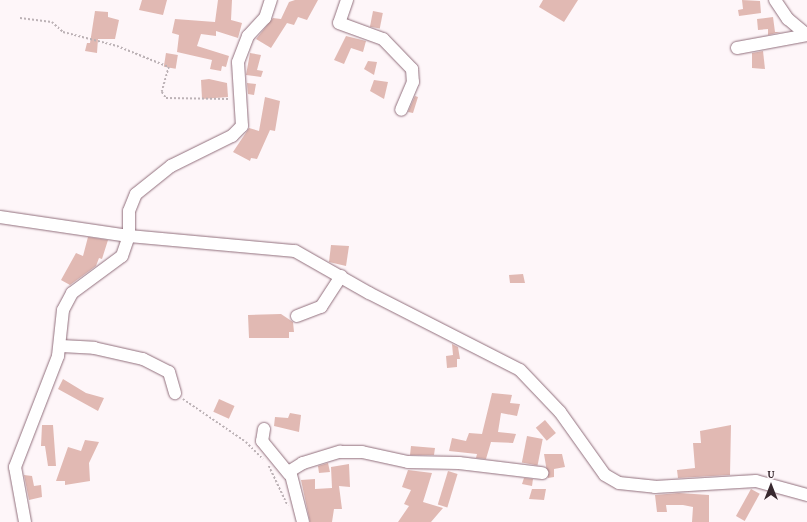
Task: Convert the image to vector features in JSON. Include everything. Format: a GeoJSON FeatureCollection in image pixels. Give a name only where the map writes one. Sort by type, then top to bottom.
{"type":"FeatureCollection","features":[{"type":"Feature","properties":{"kind":"street"},"geometry":{"type":"LineString","coordinates":[[25,522],[15,467],[61,346],[60,325],[68,300],[122,256],[129,236],[129,211],[136,194],[171,166],[238,132],[243,118],[236,76],[242,48],[265,18],[271,0]]}},
{"type":"Feature","properties":{"kind":"street"},"geometry":{"type":"LineString","coordinates":[[347,0],[339,23],[383,39],[412,69],[414,82],[401,110]]}},
{"type":"Feature","properties":{"kind":"street"},"geometry":{"type":"LineString","coordinates":[[775,0],[788,19],[807,35]]}},
{"type":"Feature","properties":{"kind":"street"},"geometry":{"type":"LineString","coordinates":[[738,48],[807,35]]}},
{"type":"Feature","properties":{"kind":"street"},"geometry":{"type":"LineString","coordinates":[[0,217],[129,236],[295,251],[520,370],[560,412],[605,475],[619,483],[655,487],[756,481],[807,496]]}},
{"type":"Feature","properties":{"kind":"street"},"geometry":{"type":"LineString","coordinates":[[297,316],[321,307],[341,276]]}},
{"type":"Feature","properties":{"kind":"street"},"geometry":{"type":"LineString","coordinates":[[61,346],[94,348],[143,359],[169,372],[175,393]]}},
{"type":"Feature","properties":{"kind":"street"},"geometry":{"type":"LineString","coordinates":[[264,429],[262,441],[289,474],[303,522]]}},
{"type":"Feature","properties":{"kind":"street"},"geometry":{"type":"LineString","coordinates":[[289,474],[303,463],[346,451],[408,462],[459,463],[542,473]]}},
{"type":"Feature","properties":{"kind":"path"},"geometry":{"type":"LineString","coordinates":[[20,18],[52,22],[63,32],[110,44],[169,67],[162,92],[166,98],[240,99]]}},
{"type":"Feature","properties":{"kind":"path"},"geometry":{"type":"LineString","coordinates":[[175,393],[246,442],[267,463],[289,509]]}},
{"type":"Feature","properties":{"kind":"building"},"geometry":{"type":"Polygon","coordinates":[[[142,0],[167,0],[163,15],[139,10],[142,0]]]}},
{"type":"Feature","properties":{"kind":"building"},"geometry":{"type":"Polygon","coordinates":[[[218,0],[232,0],[231,20],[242,23],[238,38],[216,31],[216,36],[201,34],[197,46],[229,56],[226,67],[222,66],[221,71],[210,69],[212,60],[177,52],[179,35],[172,33],[175,19],[215,22],[218,0]]]}},
{"type":"Feature","properties":{"kind":"building"},"geometry":{"type":"Polygon","coordinates":[[[295,0],[318,0],[307,20],[298,17],[294,25],[287,23],[271,48],[256,39],[273,18],[281,19],[289,2],[295,0]]]}},
{"type":"Feature","properties":{"kind":"building"},"geometry":{"type":"Polygon","coordinates":[[[543,0],[578,0],[564,22],[539,7],[543,0]]]}},
{"type":"Feature","properties":{"kind":"building"},"geometry":{"type":"Polygon","coordinates":[[[742,0],[760,1],[761,13],[739,16],[738,10],[743,9],[742,0]]]}},
{"type":"Feature","properties":{"kind":"building"},"geometry":{"type":"Polygon","coordinates":[[[95,11],[108,12],[108,17],[119,20],[115,39],[98,39],[97,53],[85,51],[87,43],[90,43],[95,11]]]}},
{"type":"Feature","properties":{"kind":"building"},"geometry":{"type":"Polygon","coordinates":[[[373,11],[383,13],[380,29],[370,27],[373,11]]]}},
{"type":"Feature","properties":{"kind":"building"},"geometry":{"type":"Polygon","coordinates":[[[773,17],[775,32],[781,32],[768,35],[768,29],[758,30],[757,19],[773,17]]]}},
{"type":"Feature","properties":{"kind":"building"},"geometry":{"type":"Polygon","coordinates":[[[346,36],[366,41],[363,52],[351,48],[344,64],[334,60],[346,36]]]}},
{"type":"Feature","properties":{"kind":"building"},"geometry":{"type":"Polygon","coordinates":[[[763,51],[765,69],[752,68],[752,53],[763,51]]]}},
{"type":"Feature","properties":{"kind":"building"},"geometry":{"type":"Polygon","coordinates":[[[166,53],[178,55],[176,69],[164,67],[166,53]]]}},
{"type":"Feature","properties":{"kind":"building"},"geometry":{"type":"Polygon","coordinates":[[[250,53],[261,55],[257,70],[263,71],[261,77],[246,75],[250,53]]]}},
{"type":"Feature","properties":{"kind":"building"},"geometry":{"type":"Polygon","coordinates":[[[368,61],[377,62],[374,75],[364,69],[368,61]]]}},
{"type":"Feature","properties":{"kind":"building"},"geometry":{"type":"Polygon","coordinates":[[[209,79],[227,83],[228,97],[202,99],[201,80],[209,79]]]}},
{"type":"Feature","properties":{"kind":"building"},"geometry":{"type":"Polygon","coordinates":[[[374,80],[388,82],[384,99],[370,91],[374,80]]]}},
{"type":"Feature","properties":{"kind":"building"},"geometry":{"type":"Polygon","coordinates":[[[247,83],[256,84],[254,95],[248,94],[247,83]]]}},
{"type":"Feature","properties":{"kind":"building"},"geometry":{"type":"Polygon","coordinates":[[[415,96],[418,97],[413,113],[408,112],[415,96]]]}},
{"type":"Feature","properties":{"kind":"building"},"geometry":{"type":"Polygon","coordinates":[[[265,97],[280,101],[275,131],[270,130],[257,159],[251,158],[250,161],[233,152],[249,128],[259,131],[265,97]]]}},
{"type":"Feature","properties":{"kind":"building"},"geometry":{"type":"Polygon","coordinates":[[[88,237],[108,240],[102,259],[99,258],[96,266],[70,285],[61,280],[76,253],[83,256],[88,237]]]}},
{"type":"Feature","properties":{"kind":"building"},"geometry":{"type":"Polygon","coordinates":[[[331,245],[349,246],[346,266],[329,262],[331,245]]]}},
{"type":"Feature","properties":{"kind":"building"},"geometry":{"type":"Polygon","coordinates":[[[523,274],[525,283],[510,283],[509,275],[523,274]]]}},
{"type":"Feature","properties":{"kind":"building"},"geometry":{"type":"Polygon","coordinates":[[[281,314],[293,322],[294,332],[289,332],[289,338],[249,338],[248,315],[281,314]]]}},
{"type":"Feature","properties":{"kind":"building"},"geometry":{"type":"Polygon","coordinates":[[[452,344],[458,347],[460,359],[457,359],[457,367],[447,368],[446,356],[453,355],[452,344]]]}},
{"type":"Feature","properties":{"kind":"building"},"geometry":{"type":"Polygon","coordinates":[[[63,379],[86,393],[104,398],[98,411],[58,389],[63,379]]]}},
{"type":"Feature","properties":{"kind":"building"},"geometry":{"type":"Polygon","coordinates":[[[492,393],[512,395],[510,403],[520,404],[517,416],[501,413],[498,432],[516,434],[513,443],[491,442],[486,459],[476,458],[477,454],[449,451],[452,438],[466,441],[469,433],[482,434],[492,393]]]}},
{"type":"Feature","properties":{"kind":"building"},"geometry":{"type":"Polygon","coordinates":[[[219,399],[235,406],[229,419],[213,412],[219,399]]]}},
{"type":"Feature","properties":{"kind":"building"},"geometry":{"type":"Polygon","coordinates":[[[290,413],[301,415],[299,432],[274,426],[275,417],[288,418],[290,413]]]}},
{"type":"Feature","properties":{"kind":"building"},"geometry":{"type":"Polygon","coordinates":[[[545,420],[556,433],[547,441],[536,428],[545,420]]]}},
{"type":"Feature","properties":{"kind":"building"},"geometry":{"type":"Polygon","coordinates":[[[42,425],[53,425],[56,466],[48,466],[45,446],[41,446],[42,425]]]}},
{"type":"Feature","properties":{"kind":"building"},"geometry":{"type":"Polygon","coordinates":[[[731,425],[730,475],[678,478],[677,470],[695,468],[693,443],[701,443],[700,431],[731,425]]]}},
{"type":"Feature","properties":{"kind":"building"},"geometry":{"type":"Polygon","coordinates":[[[527,436],[543,439],[538,466],[522,463],[527,436]]]}},
{"type":"Feature","properties":{"kind":"building"},"geometry":{"type":"Polygon","coordinates":[[[85,440],[99,442],[89,463],[90,481],[65,485],[65,481],[56,481],[68,447],[81,451],[85,440]]]}},
{"type":"Feature","properties":{"kind":"building"},"geometry":{"type":"Polygon","coordinates":[[[411,446],[435,448],[434,455],[410,455],[411,446]]]}},
{"type":"Feature","properties":{"kind":"building"},"geometry":{"type":"Polygon","coordinates":[[[544,454],[562,454],[565,467],[554,469],[554,477],[548,478],[544,454]]]}},
{"type":"Feature","properties":{"kind":"building"},"geometry":{"type":"Polygon","coordinates":[[[328,463],[330,472],[319,473],[318,466],[328,463]]]}},
{"type":"Feature","properties":{"kind":"building"},"geometry":{"type":"Polygon","coordinates":[[[349,464],[350,487],[339,486],[342,509],[334,509],[332,522],[310,522],[301,480],[315,479],[315,489],[332,488],[331,467],[349,464]]]}},
{"type":"Feature","properties":{"kind":"building"},"geometry":{"type":"Polygon","coordinates":[[[408,470],[432,473],[423,502],[443,508],[431,522],[398,522],[409,506],[404,504],[411,490],[402,487],[408,470]]]}},
{"type":"Feature","properties":{"kind":"building"},"geometry":{"type":"Polygon","coordinates":[[[448,471],[458,474],[447,507],[438,504],[448,471]]]}},
{"type":"Feature","properties":{"kind":"building"},"geometry":{"type":"Polygon","coordinates":[[[24,475],[32,476],[34,486],[41,485],[42,497],[29,500],[24,475]]]}},
{"type":"Feature","properties":{"kind":"building"},"geometry":{"type":"Polygon","coordinates":[[[524,478],[533,479],[532,486],[522,484],[524,478]]]}},
{"type":"Feature","properties":{"kind":"building"},"geometry":{"type":"Polygon","coordinates":[[[532,489],[546,489],[544,500],[529,499],[532,489]]]}},
{"type":"Feature","properties":{"kind":"building"},"geometry":{"type":"Polygon","coordinates":[[[751,489],[760,494],[745,521],[736,516],[751,489]]]}},
{"type":"Feature","properties":{"kind":"building"},"geometry":{"type":"Polygon","coordinates":[[[679,493],[709,495],[709,522],[692,522],[693,507],[683,505],[666,505],[667,512],[657,512],[655,495],[679,493]]]}}]}
